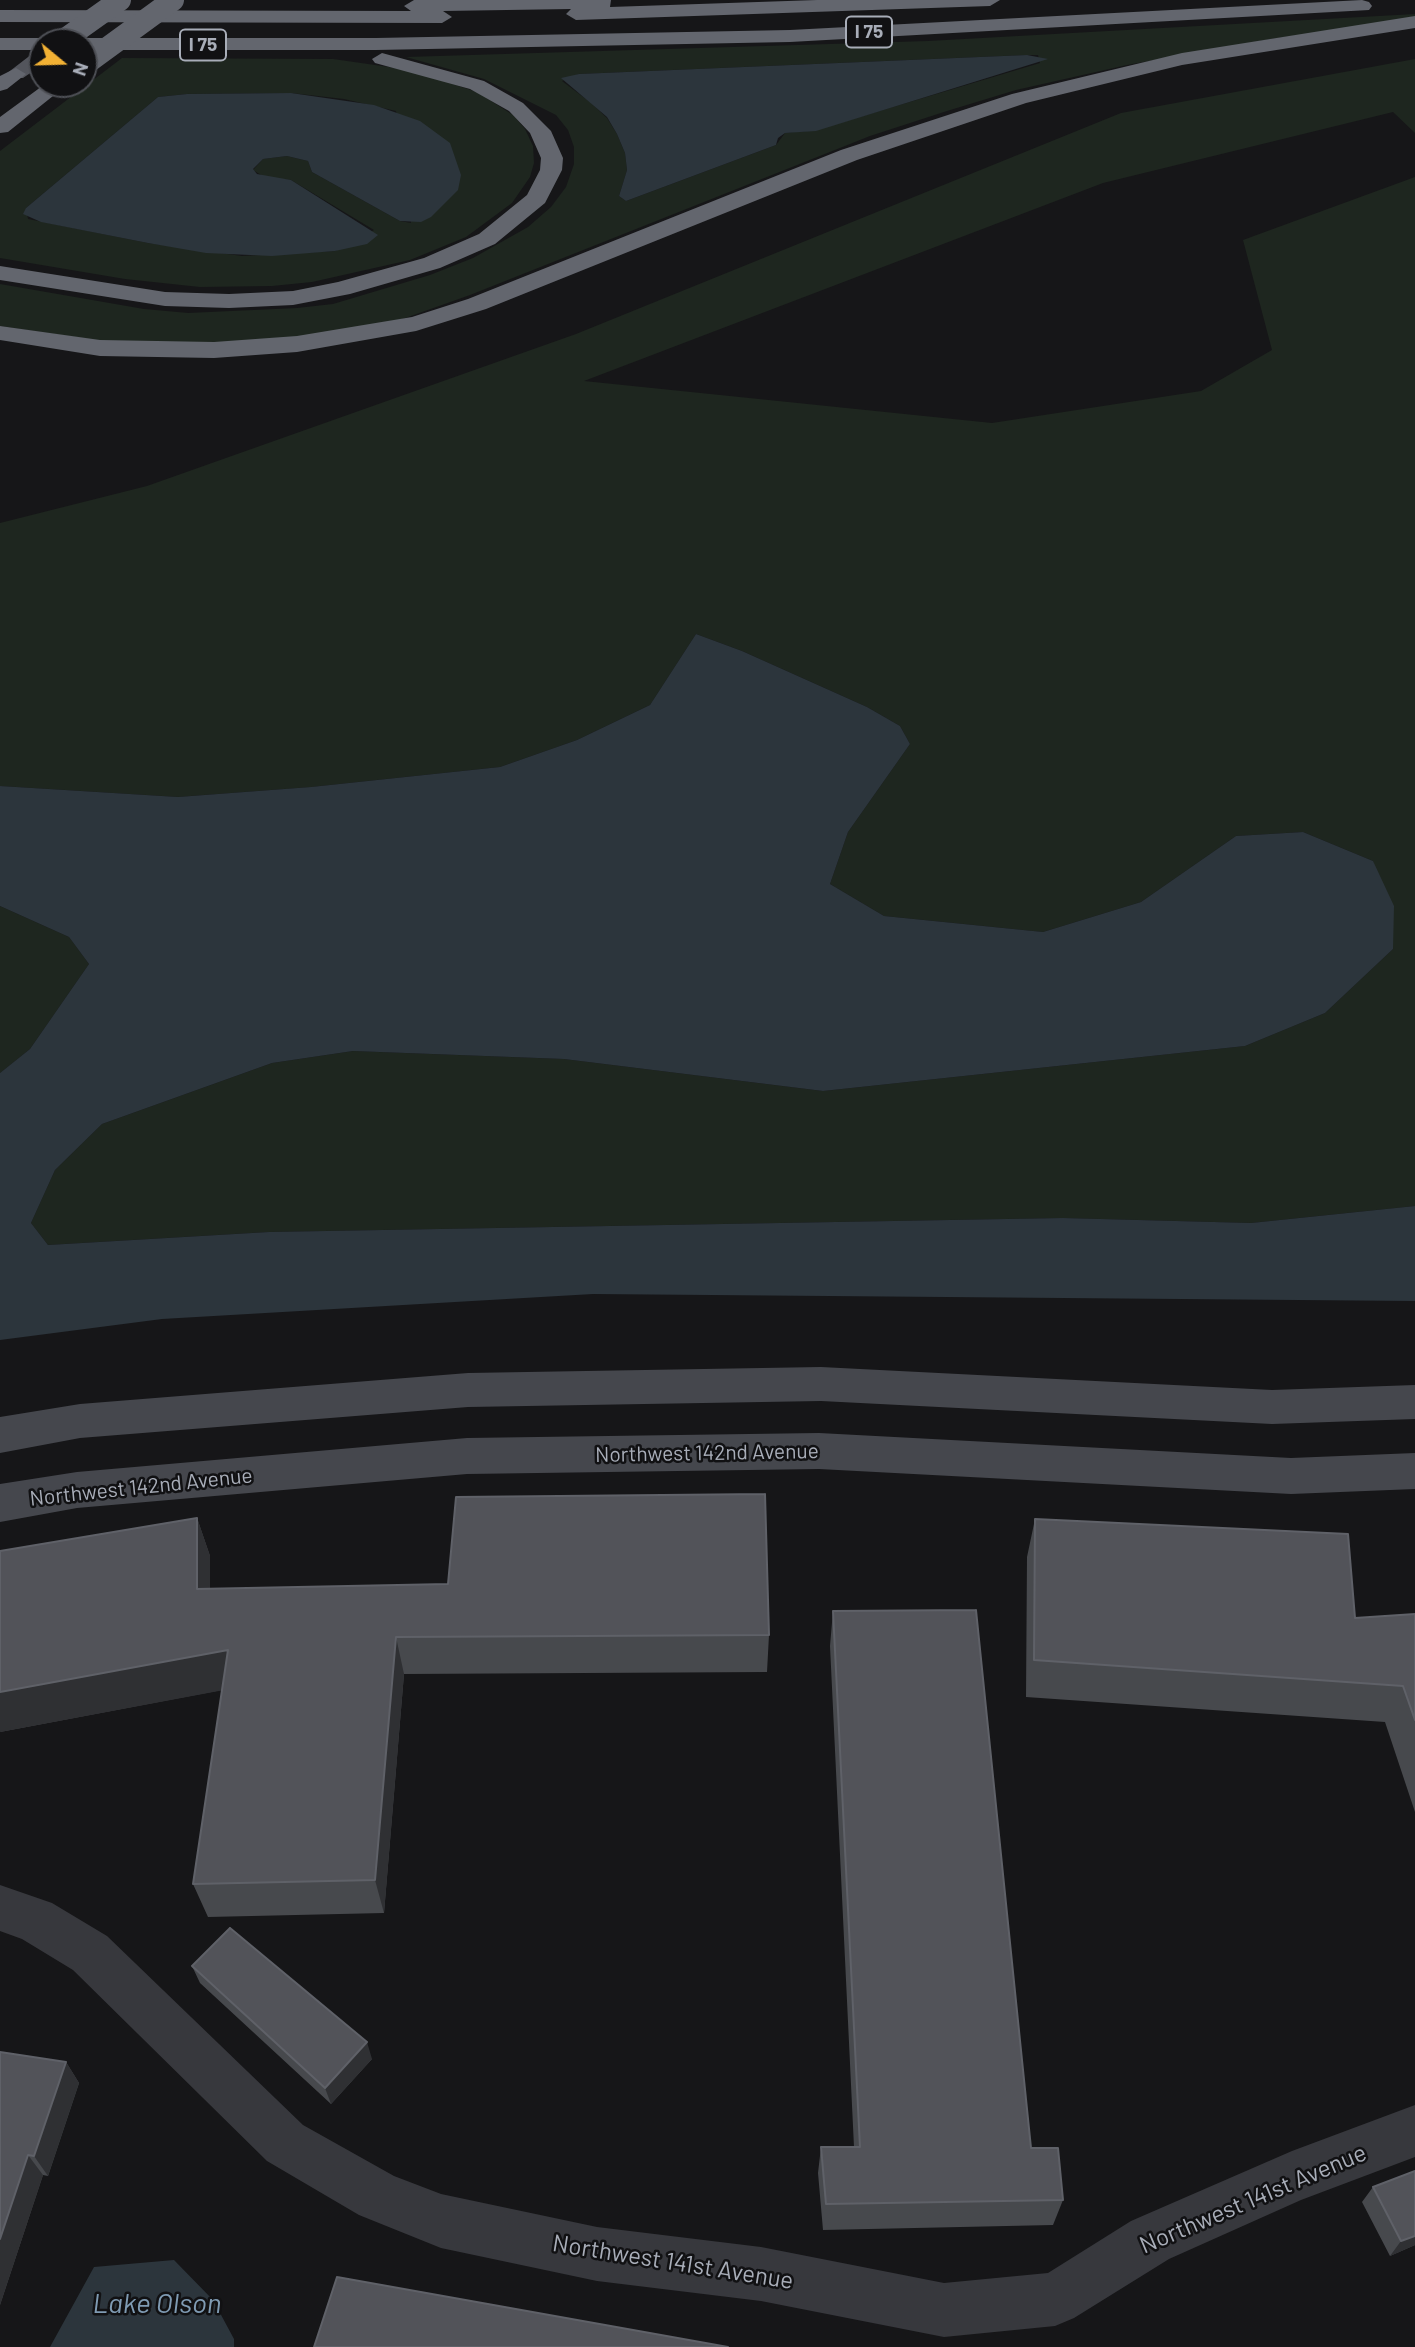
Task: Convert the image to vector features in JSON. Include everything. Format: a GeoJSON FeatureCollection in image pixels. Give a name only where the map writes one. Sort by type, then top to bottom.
{"type":"FeatureCollection","features":[{"type":"Feature","properties":{"kind":"highway"},"geometry":{"type":"LineString","coordinates":[[81,28],[120,0]]}},
{"type":"Feature","properties":{"kind":"highway"},"geometry":{"type":"LineString","coordinates":[[98,55],[173,0]]}},
{"type":"Feature","properties":{"kind":"highway"},"geometry":{"type":"LineString","coordinates":[[0,5],[391,6],[699,0]]}},
{"type":"Feature","properties":{"kind":"highway"},"geometry":{"type":"LineString","coordinates":[[0,16],[520,16],[990,0]]}},
{"type":"Feature","properties":{"kind":"highway"},"geometry":{"type":"LineString","coordinates":[[0,333],[100,348],[214,351],[297,344],[416,324],[514,290],[849,155],[1019,98],[1182,59],[1319,35],[1405,9]]}},
{"type":"Feature","properties":{"kind":"highway","name":"I 75"},"geometry":{"type":"LineString","coordinates":[[98,44],[322,45],[790,36],[1405,9]]}},
{"type":"Feature","properties":{"kind":"highway"},"geometry":{"type":"LineString","coordinates":[[0,44],[28,49]]}},
{"type":"Feature","properties":{"kind":"highway"},"geometry":{"type":"LineString","coordinates":[[0,273],[164,299],[229,301],[293,298],[379,280],[451,256],[509,225],[537,198],[551,170],[552,158],[540,131],[516,107],[486,89],[449,75],[322,45]]}},
{"type":"Feature","properties":{"kind":"highway"},"geometry":{"type":"LineString","coordinates":[[0,127],[39,98]]}},
{"type":"Feature","properties":{"kind":"main road"},"geometry":{"type":"LineString","coordinates":[[8,79],[28,63]]}},
{"type":"Feature","properties":{"kind":"street"},"geometry":{"type":"LineString","coordinates":[[0,1435],[80,1422],[481,1390],[821,1384],[1272,1408],[1415,1402]]}},
{"type":"Feature","properties":{"kind":"street","name":"Northwest 142nd Avenue"},"geometry":{"type":"LineString","coordinates":[[0,1503],[77,1490],[467,1456],[819,1451],[1291,1476],[1415,1471]]}},
{"type":"Feature","properties":{"kind":"street","name":"Northwest 141st Avenue"},"geometry":{"type":"LineString","coordinates":[[0,1908],[35,1920],[90,1953],[171,2035],[285,2143],[354,2184],[390,2201],[441,2221],[597,2254],[761,2274],[944,2310],[1055,2299],[1150,2240],[1292,2177],[1415,2132]]}},
{"type":"Feature","properties":{"kind":"shaded area"},"geometry":{"type":"Polygon","coordinates":[[[1415,14],[1415,20],[1277,38],[1127,65],[1016,90],[870,136],[470,295],[394,322],[232,344],[108,342],[0,326],[0,284],[144,309],[188,313],[297,308],[333,304],[430,275],[473,258],[528,227],[551,207],[566,187],[574,164],[574,147],[568,130],[556,115],[484,79],[406,57],[928,41],[1415,14]],[[1038,55],[579,74],[562,81],[607,118],[617,134],[625,153],[627,170],[619,196],[626,201],[776,145],[785,133],[816,130],[1040,63],[1038,55]]]}},
{"type":"Feature","properties":{"kind":"shaded area"},"geometry":{"type":"Polygon","coordinates":[[[122,58],[333,59],[410,70],[477,92],[513,115],[525,129],[533,146],[534,163],[530,177],[512,203],[466,237],[410,260],[312,282],[272,286],[200,287],[125,279],[0,258],[0,151],[70,98],[98,98],[98,76],[122,58]],[[291,93],[187,94],[158,97],[26,208],[28,219],[148,243],[242,256],[335,251],[374,230],[291,180],[266,178],[253,170],[263,159],[287,156],[308,161],[312,172],[400,221],[411,223],[396,111],[344,99],[291,93]]]}},
{"type":"Feature","properties":{"kind":"shaded area"},"geometry":{"type":"Polygon","coordinates":[[[1415,59],[1415,133],[1393,112],[1103,183],[584,381],[992,423],[1201,391],[1272,350],[1243,240],[1415,177],[1415,1206],[1251,1223],[1063,1218],[269,1232],[48,1245],[31,1223],[55,1170],[102,1124],[272,1063],[353,1051],[564,1059],[823,1091],[1245,1046],[1325,1013],[1393,949],[1373,861],[1303,832],[1236,836],[1141,902],[1043,932],[884,916],[830,884],[848,832],[910,744],[900,726],[867,707],[742,651],[696,634],[650,705],[577,740],[500,767],[311,787],[178,797],[0,786],[0,523],[147,486],[576,334],[1121,113],[1415,59]]]}},
{"type":"Feature","properties":{"kind":"shaded area"},"geometry":{"type":"Polygon","coordinates":[[[0,906],[69,937],[89,964],[30,1049],[0,1073],[0,906]]]}},
{"type":"Feature","properties":{"kind":"water"},"geometry":{"type":"Polygon","coordinates":[[[1027,55],[1048,59],[816,131],[785,133],[778,138],[776,145],[626,201],[619,196],[627,170],[625,153],[617,134],[607,117],[561,78],[579,74],[1027,55]]]}},
{"type":"Feature","properties":{"kind":"water"},"geometry":{"type":"Polygon","coordinates":[[[291,93],[374,105],[420,121],[450,143],[461,175],[458,190],[431,217],[421,222],[400,221],[312,172],[308,161],[287,156],[263,159],[253,169],[257,174],[291,180],[378,235],[367,244],[335,251],[272,256],[206,253],[41,222],[23,214],[26,208],[158,97],[187,94],[291,93]]]}},
{"type":"Feature","properties":{"kind":"water"},"geometry":{"type":"Polygon","coordinates":[[[696,634],[742,651],[867,707],[900,726],[910,744],[848,832],[830,884],[884,916],[1043,932],[1141,902],[1236,836],[1303,832],[1373,861],[1394,906],[1393,949],[1325,1013],[1245,1046],[823,1091],[564,1059],[353,1051],[272,1063],[102,1124],[55,1170],[31,1223],[48,1245],[269,1232],[1063,1218],[1251,1223],[1415,1206],[1415,1301],[593,1294],[162,1319],[0,1340],[0,1073],[30,1049],[89,964],[69,937],[0,906],[0,786],[178,797],[311,787],[500,767],[577,740],[650,705],[696,634]]]}},
{"type":"Feature","properties":{"kind":"water","name":"Lake Olson"},"geometry":{"type":"Polygon","coordinates":[[[174,2260],[213,2300],[234,2339],[234,2347],[50,2347],[94,2267],[174,2260]]]}},
{"type":"Feature","properties":{"kind":"building"},"geometry":{"type":"Polygon","coordinates":[[[765,1494],[769,1635],[396,1637],[375,1880],[193,1884],[228,1650],[0,1692],[0,1551],[197,1518],[197,1589],[448,1584],[456,1497],[765,1494]]]}},
{"type":"Feature","properties":{"kind":"building"},"geometry":{"type":"Polygon","coordinates":[[[1035,1519],[1348,1534],[1355,1618],[1415,1614],[1415,1720],[1403,1686],[1034,1660],[1035,1519]]]}},
{"type":"Feature","properties":{"kind":"building"},"geometry":{"type":"Polygon","coordinates":[[[976,1610],[1031,2148],[1058,2148],[1063,2200],[826,2204],[821,2147],[860,2147],[833,1611],[976,1610]]]}},
{"type":"Feature","properties":{"kind":"building"},"geometry":{"type":"Polygon","coordinates":[[[230,1928],[367,2042],[325,2088],[192,1966],[230,1928]]]}},
{"type":"Feature","properties":{"kind":"building"},"geometry":{"type":"Polygon","coordinates":[[[0,2052],[66,2062],[34,2156],[28,2155],[0,2239],[0,2052]]]}},
{"type":"Feature","properties":{"kind":"building"},"geometry":{"type":"Polygon","coordinates":[[[1415,2171],[1415,2236],[1401,2241],[1373,2187],[1415,2171]]]}},
{"type":"Feature","properties":{"kind":"building"},"geometry":{"type":"Polygon","coordinates":[[[337,2277],[728,2347],[314,2347],[337,2277]]]}}]}
